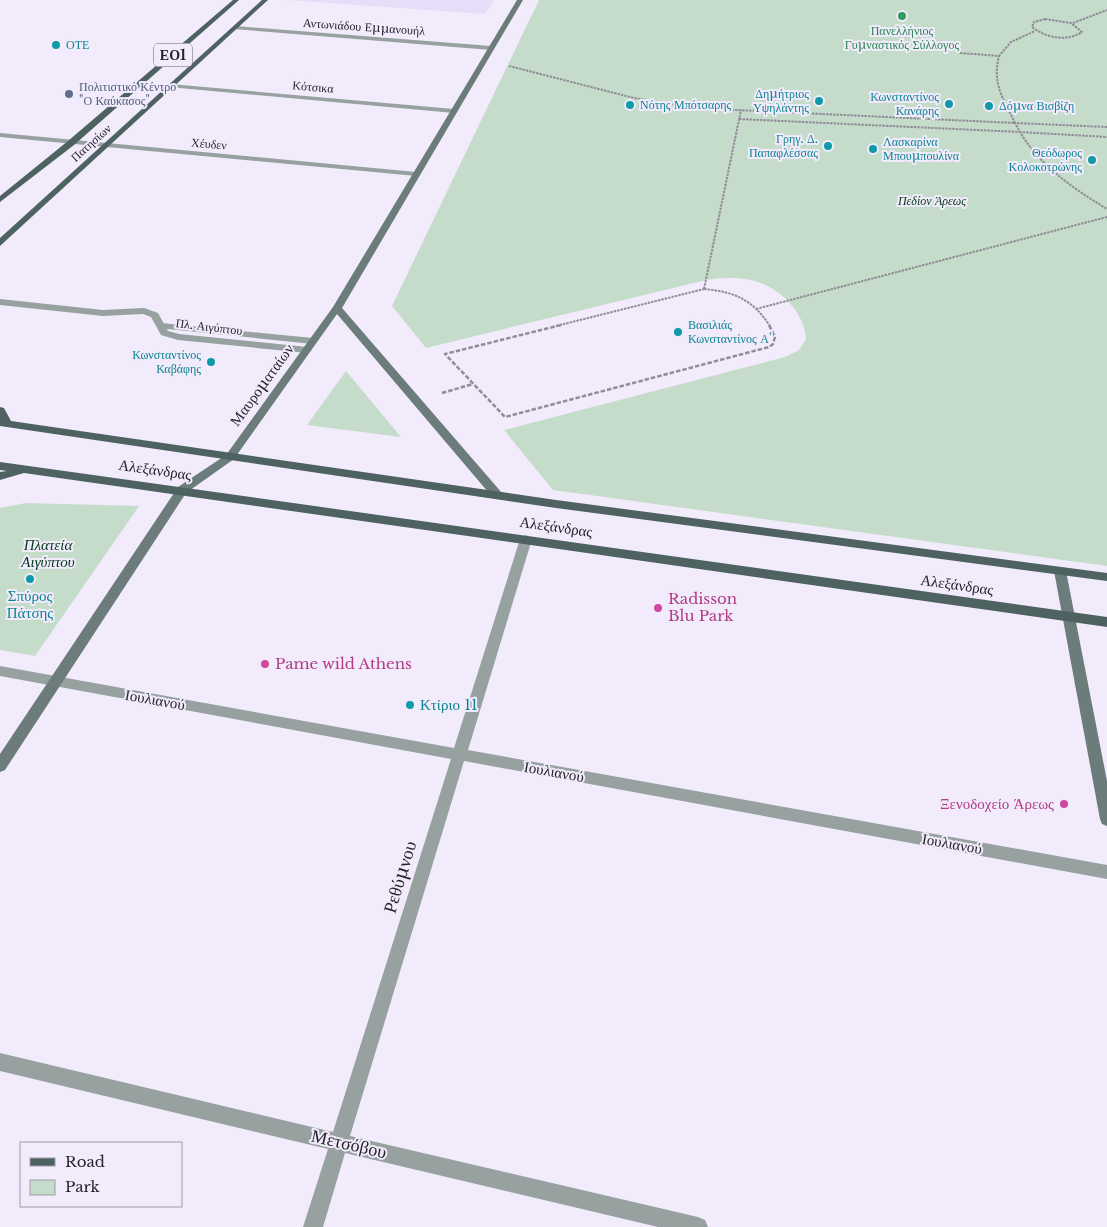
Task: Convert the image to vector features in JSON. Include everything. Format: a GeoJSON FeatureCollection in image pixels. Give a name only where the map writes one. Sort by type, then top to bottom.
{"type":"FeatureCollection","features":[{"type":"Feature","properties":{"kind":"main road","name":"Πατησίων"},"geometry":{"type":"LineString","coordinates":[[0,200],[71,143],[236,0]]}},
{"type":"Feature","properties":{"kind":"main road","name":"Πατησίων"},"geometry":{"type":"LineString","coordinates":[[0,243],[266,0]]}},
{"type":"Feature","properties":{"kind":"main road","name":"Μαυροματαίων"},"geometry":{"type":"LineString","coordinates":[[0,766],[182,490],[230,457],[337,308],[520,0]]}},
{"type":"Feature","properties":{"kind":"main road"},"geometry":{"type":"LineString","coordinates":[[337,308],[498,496]]}},
{"type":"Feature","properties":{"kind":"main road"},"geometry":{"type":"LineString","coordinates":[[0,410],[4,423]]}},
{"type":"Feature","properties":{"kind":"main road","name":"Αλεξάνδρας"},"geometry":{"type":"LineString","coordinates":[[4,423],[498,496],[1107,577]]}},
{"type":"Feature","properties":{"kind":"main road","name":"Αλεξάνδρας"},"geometry":{"type":"LineString","coordinates":[[0,466],[182,490],[1107,622]]}},
{"type":"Feature","properties":{"kind":"main road"},"geometry":{"type":"LineString","coordinates":[[0,476],[26,469]]}},
{"type":"Feature","properties":{"kind":"main road"},"geometry":{"type":"LineString","coordinates":[[1060,571],[1107,819]]}},
{"type":"Feature","properties":{"kind":"street","name":"Αντωνιάδου Εμμανουήλ"},"geometry":{"type":"LineString","coordinates":[[235,28],[491,48]]}},
{"type":"Feature","properties":{"kind":"street","name":"Κότσικα"},"geometry":{"type":"LineString","coordinates":[[170,86],[454,111]]}},
{"type":"Feature","properties":{"kind":"street","name":"Χέυδεν"},"geometry":{"type":"LineString","coordinates":[[0,136],[416,174]]}},
{"type":"Feature","properties":{"kind":"street","name":"Πλ. Αιγύπτου"},"geometry":{"type":"LineString","coordinates":[[0,302],[103,313],[144,311],[155,315],[164,333],[178,337],[310,346]]}},
{"type":"Feature","properties":{"kind":"street","name":"Ρεθύμνου"},"geometry":{"type":"LineString","coordinates":[[313,1227],[526,539]]}},
{"type":"Feature","properties":{"kind":"street","name":"Ιουλιανού"},"geometry":{"type":"LineString","coordinates":[[0,671],[1107,872]]}},
{"type":"Feature","properties":{"kind":"street","name":"Μετσόβου"},"geometry":{"type":"LineString","coordinates":[[0,1062],[698,1227]]}},
{"type":"Feature","properties":{"kind":"path"},"geometry":{"type":"LineString","coordinates":[[1072,23],[1107,10]]}},
{"type":"Feature","properties":{"kind":"path"},"geometry":{"type":"LineString","coordinates":[[1035,30],[1032,24],[1039,20],[1051,19],[1072,23],[1082,29],[1080,34],[1062,37],[1035,30],[1011,42],[999,56],[994,70],[998,87],[1020,132],[1041,159],[1056,174],[1107,210]]}},
{"type":"Feature","properties":{"kind":"path"},"geometry":{"type":"LineString","coordinates":[[960,53],[999,56]]}},
{"type":"Feature","properties":{"kind":"path"},"geometry":{"type":"LineString","coordinates":[[484,61],[524,69],[634,98],[692,108],[1107,127]]}},
{"type":"Feature","properties":{"kind":"path"},"geometry":{"type":"LineString","coordinates":[[704,289],[741,110]]}},
{"type":"Feature","properties":{"kind":"path"},"geometry":{"type":"LineString","coordinates":[[739,119],[1107,137]]}},
{"type":"Feature","properties":{"kind":"path"},"geometry":{"type":"LineString","coordinates":[[756,309],[1107,217]]}},
{"type":"Feature","properties":{"kind":"path"},"geometry":{"type":"LineString","coordinates":[[704,289],[736,294],[756,309],[772,329],[775,337],[773,344],[769,347],[505,417],[445,354],[704,289]]}},
{"type":"Feature","properties":{"kind":"shaded area"},"geometry":{"type":"Polygon","coordinates":[[[287,0],[494,0],[485,14],[287,0]]]}},
{"type":"Feature","properties":{"kind":"green space","name":"Πεδίον Άρεως"},"geometry":{"type":"Polygon","coordinates":[[[539,0],[1107,0],[1107,566],[553,490],[504,430],[785,357],[799,350],[806,339],[800,318],[786,299],[767,286],[756,281],[740,278],[706,280],[426,348],[392,306],[539,0]]]}},
{"type":"Feature","properties":{"kind":"green space"},"geometry":{"type":"Polygon","coordinates":[[[346,371],[401,437],[307,425],[346,371]]]}},
{"type":"Feature","properties":{"kind":"green space","name":"Πλατεία Αιγύπτου"},"geometry":{"type":"Polygon","coordinates":[[[26,503],[139,506],[35,656],[0,650],[0,508],[26,503]]]}},
{"type":"Feature","properties":{"kind":"place","name":"Πανελλήνιος Γυμναστικός Σύλλογος"},"geometry":{"type":"Point","coordinates":[902,16]}},
{"type":"Feature","properties":{"kind":"place","name":"ΟΤΕ"},"geometry":{"type":"Point","coordinates":[56,45]}},
{"type":"Feature","properties":{"kind":"place","name":"Πολιτιστικό Κέντρο \"Ο Καύκασος\""},"geometry":{"type":"Point","coordinates":[69,94]}},
{"type":"Feature","properties":{"kind":"place","name":"Δημήτριος Υψηλάντης"},"geometry":{"type":"Point","coordinates":[819,101]}},
{"type":"Feature","properties":{"kind":"place","name":"Κωνσταντίνος Κανάρης"},"geometry":{"type":"Point","coordinates":[949,104]}},
{"type":"Feature","properties":{"kind":"place","name":"Νότης Μπότσαρης"},"geometry":{"type":"Point","coordinates":[630,105]}},
{"type":"Feature","properties":{"kind":"place","name":"Δόμνα Βισβίζη"},"geometry":{"type":"Point","coordinates":[989,106]}},
{"type":"Feature","properties":{"kind":"place","name":"Γρηγ. Δ. Παπαφλέσσας"},"geometry":{"type":"Point","coordinates":[828,146]}},
{"type":"Feature","properties":{"kind":"place","name":"Λασκαρίνα Μπουμπουλίνα"},"geometry":{"type":"Point","coordinates":[873,149]}},
{"type":"Feature","properties":{"kind":"place","name":"Θεόδωρος Κολοκοτρώνης"},"geometry":{"type":"Point","coordinates":[1092,160]}},
{"type":"Feature","properties":{"kind":"place","name":"Βασιλιάς Κωνσταντίνος Α'"},"geometry":{"type":"Point","coordinates":[678,332]}},
{"type":"Feature","properties":{"kind":"place","name":"Κωνσταντίνος Καβάφης"},"geometry":{"type":"Point","coordinates":[211,362]}},
{"type":"Feature","properties":{"kind":"place","name":"Σπύρος Πάτσης"},"geometry":{"type":"Point","coordinates":[30,579]}},
{"type":"Feature","properties":{"kind":"place","name":"Radisson Blu Park"},"geometry":{"type":"Point","coordinates":[658,608]}},
{"type":"Feature","properties":{"kind":"place","name":"Pame wild Athens"},"geometry":{"type":"Point","coordinates":[265,664]}},
{"type":"Feature","properties":{"kind":"place","name":"Κτίριο 11"},"geometry":{"type":"Point","coordinates":[410,705]}},
{"type":"Feature","properties":{"kind":"place","name":"Ξενοδοχείο Άρεως"},"geometry":{"type":"Point","coordinates":[1064,804]}}]}
